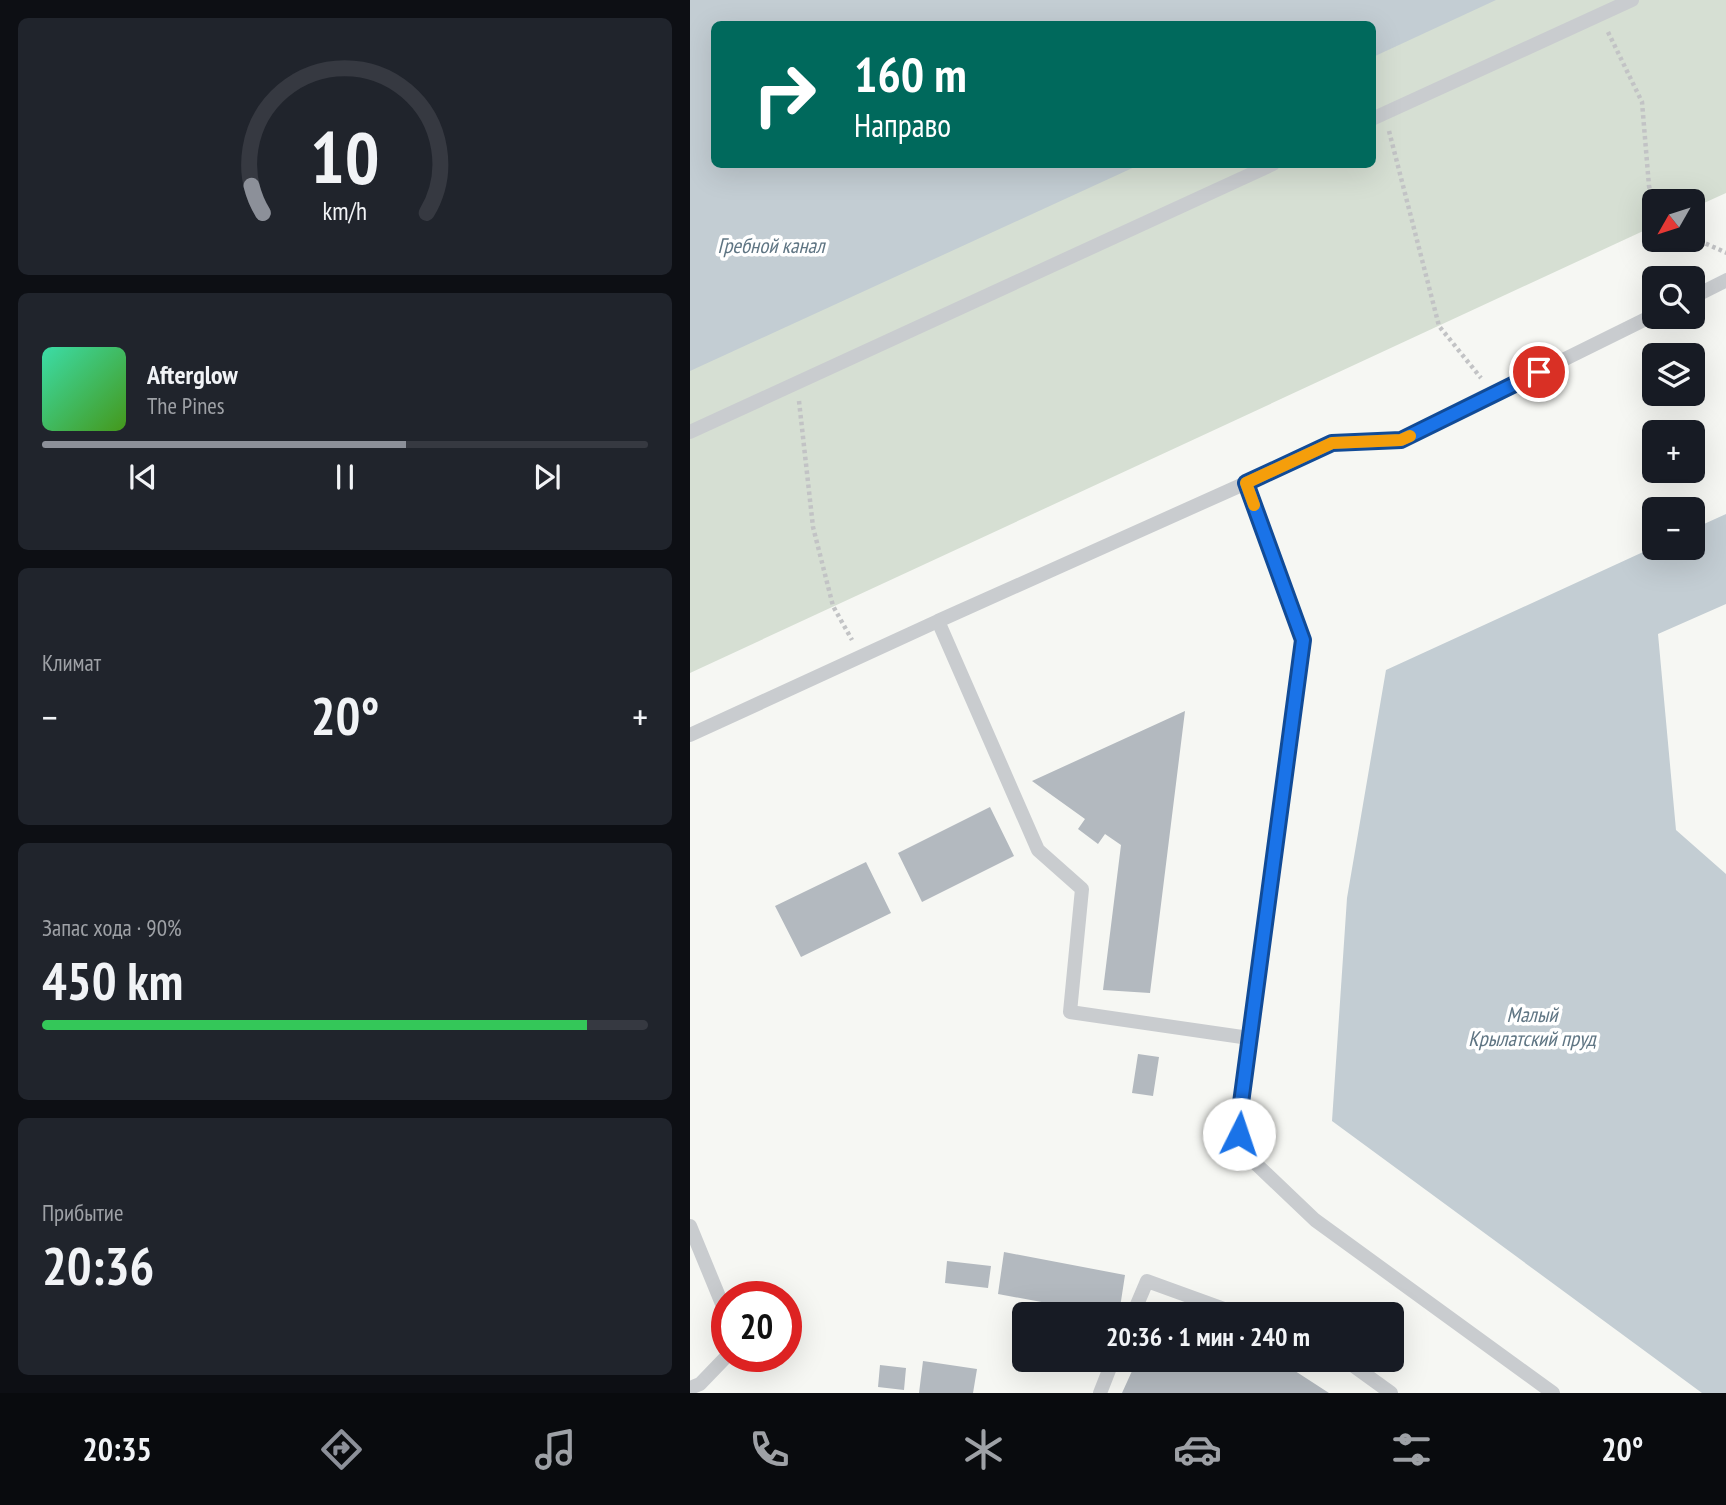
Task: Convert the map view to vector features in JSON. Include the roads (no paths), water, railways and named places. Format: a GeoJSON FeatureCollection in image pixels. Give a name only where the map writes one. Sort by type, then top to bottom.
{"type":"FeatureCollection","features":[{"type":"Feature","properties":{"kind":"lane"},"geometry":{"type":"LineString","coordinates":[[1378,116],[1632,0]]}},
{"type":"Feature","properties":{"kind":"lane"},"geometry":{"type":"LineString","coordinates":[[690,432],[1264,168]]}},
{"type":"Feature","properties":{"kind":"lane"},"geometry":{"type":"LineString","coordinates":[[1705,291],[1727,280]]}},
{"type":"Feature","properties":{"kind":"lane"},"geometry":{"type":"LineString","coordinates":[[690,735],[1332,443],[1401,440],[1642,322]]}},
{"type":"Feature","properties":{"kind":"lane"},"geometry":{"type":"LineString","coordinates":[[1246,483],[1303,640],[1249,1038],[1239,1134],[1252,1160],[1315,1220],[1553,1393]]}},
{"type":"Feature","properties":{"kind":"lane"},"geometry":{"type":"LineString","coordinates":[[938,621],[1038,850],[1082,888],[1070,1012],[1249,1038]]}},
{"type":"Feature","properties":{"kind":"lane"},"geometry":{"type":"LineString","coordinates":[[690,1226],[713,1281]]}},
{"type":"Feature","properties":{"kind":"lane"},"geometry":{"type":"LineString","coordinates":[[1138,1302],[1147,1280],[1206,1302]]}},
{"type":"Feature","properties":{"kind":"lane"},"geometry":{"type":"LineString","coordinates":[[690,1388],[700,1384],[712,1372]]}},
{"type":"Feature","properties":{"kind":"lane"},"geometry":{"type":"LineString","coordinates":[[1100,1393],[1108,1372]]}},
{"type":"Feature","properties":{"kind":"lane"},"geometry":{"type":"LineString","coordinates":[[1362,1372],[1391,1393]]}},
{"type":"Feature","properties":{"kind":"water","name":"Гребной канал"},"geometry":{"type":"Polygon","coordinates":[[[690,0],[1496,0],[1376,56],[1376,21],[711,21],[711,168],[1132,168],[690,371],[690,0]]]}},
{"type":"Feature","properties":{"kind":"water","name":"Малый Крылатский пруд"},"geometry":{"type":"Polygon","coordinates":[[[1726,514],[1726,604],[1658,634],[1676,830],[1726,874],[1727,1393],[1702,1393],[1332,1121],[1347,898],[1386,670],[1642,553],[1642,560],[1705,560],[1705,524],[1726,514]]]}}]}
